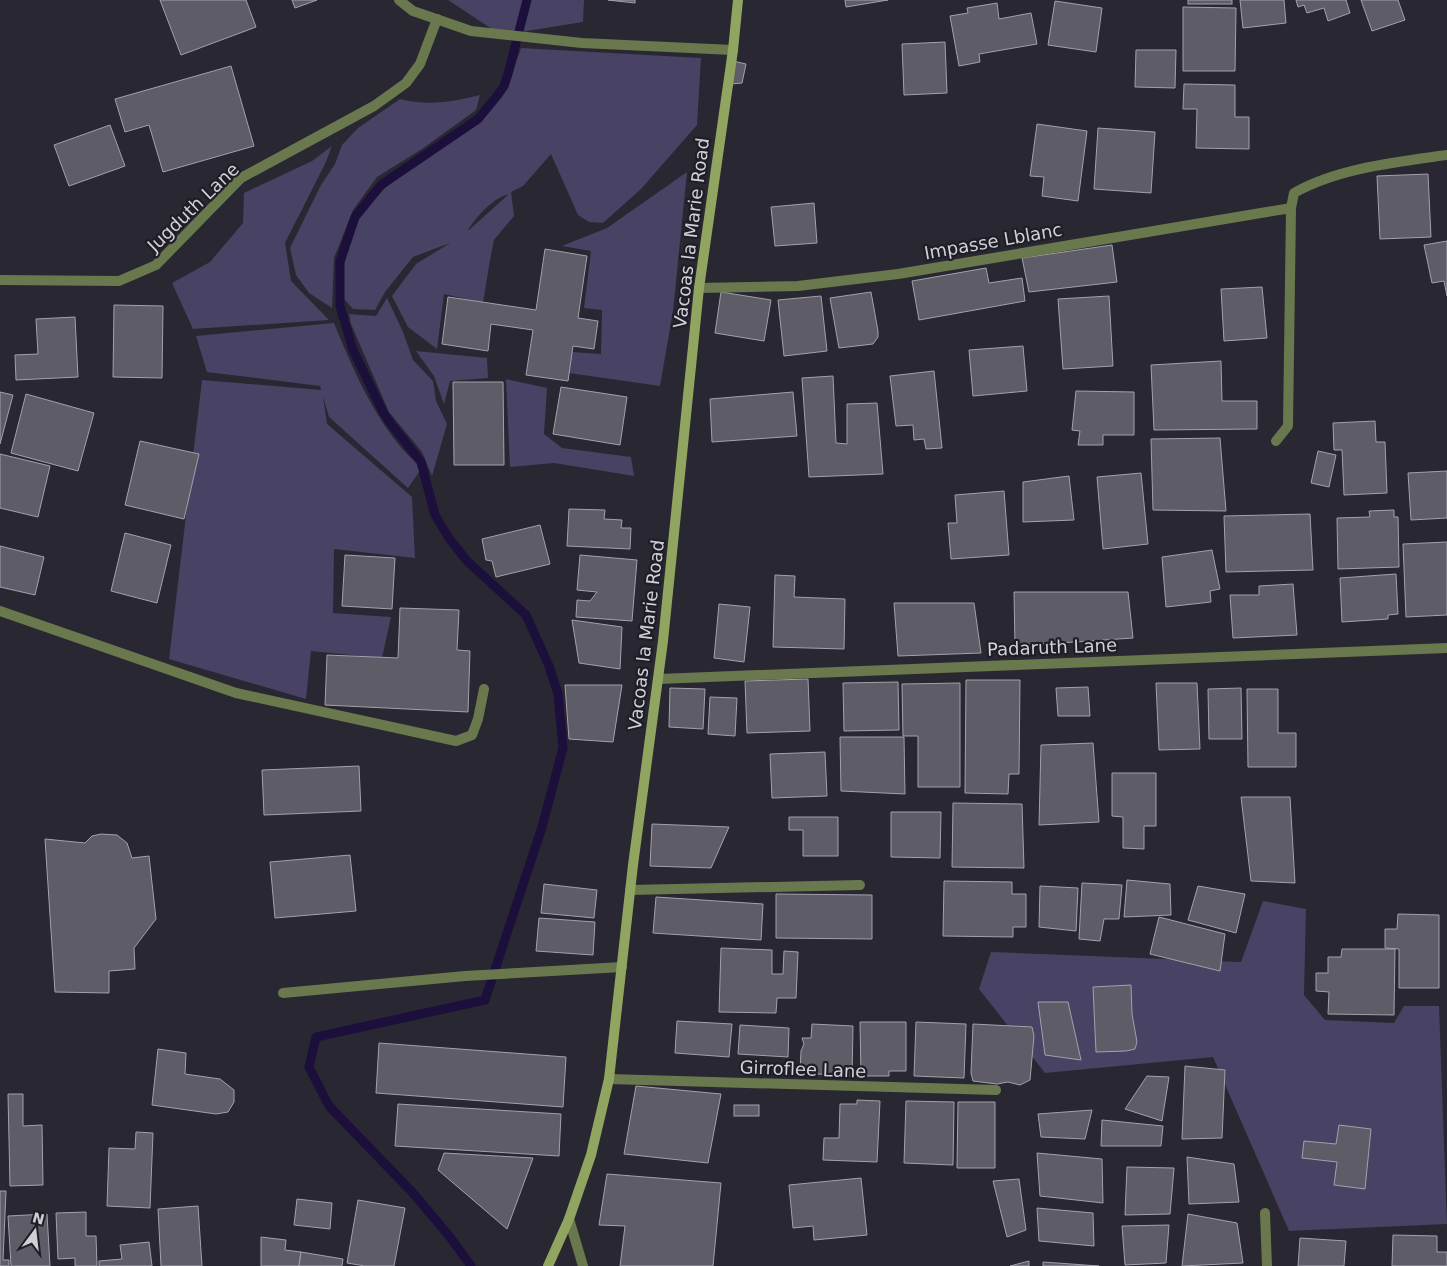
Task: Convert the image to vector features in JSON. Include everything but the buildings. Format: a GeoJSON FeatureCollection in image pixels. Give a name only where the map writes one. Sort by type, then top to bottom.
{"type":"FeatureCollection","features":[{"type":"Feature","properties":{"kind":"main road","name":"Vacoas la Marie Road"},"geometry":{"type":"LineString","coordinates":[[548,1266],[569,1219],[591,1155],[608,1079],[630,890],[659,679],[699,288],[733,50],[738,0]]}},
{"type":"Feature","properties":{"kind":"street"},"geometry":{"type":"LineString","coordinates":[[399,0],[413,11],[471,31],[582,43],[733,50]]}},
{"type":"Feature","properties":{"kind":"street","name":"Jugduth Lane"},"geometry":{"type":"LineString","coordinates":[[0,280],[118,281],[156,265],[240,178],[374,106],[406,83],[420,64],[437,19]]}},
{"type":"Feature","properties":{"kind":"street"},"geometry":{"type":"LineString","coordinates":[[1276,441],[1288,426],[1291,208],[1294,193],[1308,185],[1374,165],[1447,155]]}},
{"type":"Feature","properties":{"kind":"street","name":"Impasse Lblanc"},"geometry":{"type":"LineString","coordinates":[[699,288],[798,286],[898,274],[1291,208]]}},
{"type":"Feature","properties":{"kind":"street"},"geometry":{"type":"LineString","coordinates":[[0,611],[236,693],[456,741],[472,735],[478,719],[484,689]]}},
{"type":"Feature","properties":{"kind":"street","name":"Padaruth Lane"},"geometry":{"type":"LineString","coordinates":[[659,679],[1447,648]]}},
{"type":"Feature","properties":{"kind":"street"},"geometry":{"type":"LineString","coordinates":[[630,890],[860,885]]}},
{"type":"Feature","properties":{"kind":"street"},"geometry":{"type":"LineString","coordinates":[[283,993],[466,976],[622,967]]}},
{"type":"Feature","properties":{"kind":"street","name":"Girroflee Lane"},"geometry":{"type":"LineString","coordinates":[[608,1079],[996,1090]]}},
{"type":"Feature","properties":{"kind":"street"},"geometry":{"type":"LineString","coordinates":[[1265,1213],[1267,1266]]}},
{"type":"Feature","properties":{"kind":"street"},"geometry":{"type":"LineString","coordinates":[[569,1219],[582,1266]]}},
{"type":"Feature","properties":{"kind":"shaded area"},"geometry":{"type":"Polygon","coordinates":[[[448,0],[584,0],[583,22],[501,35],[448,0]]]}},
{"type":"Feature","properties":{"kind":"shaded area"},"geometry":{"type":"Polygon","coordinates":[[[521,48],[701,58],[697,125],[641,189],[603,223],[589,222],[578,215],[551,154],[523,186],[511,192],[514,216],[494,240],[483,303],[444,294],[437,349],[408,327],[392,296],[416,264],[450,243],[413,257],[385,292],[375,310],[353,309],[344,299],[343,263],[356,223],[379,194],[392,181],[483,120],[508,86],[521,48]],[[509,194],[497,199],[486,208],[469,230],[509,194]]]}},
{"type":"Feature","properties":{"kind":"shaded area"},"geometry":{"type":"Polygon","coordinates":[[[480,95],[476,110],[422,149],[377,177],[353,210],[334,258],[332,308],[309,293],[296,275],[290,248],[321,185],[335,164],[342,145],[358,128],[400,99],[430,103],[460,100],[480,95]]]}},
{"type":"Feature","properties":{"kind":"shaded area"},"geometry":{"type":"Polygon","coordinates":[[[332,146],[325,164],[285,243],[291,281],[329,320],[193,329],[172,283],[210,262],[243,223],[244,193],[312,161],[332,146]]]}},
{"type":"Feature","properties":{"kind":"shaded area"},"geometry":{"type":"Polygon","coordinates":[[[687,172],[673,311],[660,386],[569,373],[572,352],[601,354],[602,310],[584,308],[591,251],[562,246],[607,228],[687,172]]]}},
{"type":"Feature","properties":{"kind":"shaded area"},"geometry":{"type":"Polygon","coordinates":[[[387,298],[403,332],[413,360],[433,381],[436,401],[447,424],[432,476],[422,452],[389,412],[351,324],[349,314],[376,316],[387,298]]]}},
{"type":"Feature","properties":{"kind":"shaded area"},"geometry":{"type":"Polygon","coordinates":[[[334,323],[355,371],[389,432],[402,449],[422,468],[408,488],[329,417],[323,397],[327,424],[412,497],[415,558],[334,549],[333,613],[391,617],[382,658],[311,651],[306,699],[169,659],[202,380],[321,390],[320,386],[207,372],[196,336],[334,323]]]}},
{"type":"Feature","properties":{"kind":"shaded area"},"geometry":{"type":"Polygon","coordinates":[[[416,351],[487,358],[488,378],[450,381],[444,404],[434,376],[416,351]]]}},
{"type":"Feature","properties":{"kind":"shaded area"},"geometry":{"type":"Polygon","coordinates":[[[506,379],[547,388],[544,434],[562,448],[631,457],[634,476],[554,463],[510,467],[506,379]]]}},
{"type":"Feature","properties":{"kind":"shaded area"},"geometry":{"type":"Polygon","coordinates":[[[1263,901],[1306,909],[1304,995],[1325,1020],[1394,1023],[1404,1006],[1439,1006],[1447,1224],[1289,1231],[1213,1057],[1045,1073],[979,989],[991,952],[1241,962],[1263,901]]]}},
{"type":"Feature","properties":{"kind":"waterway"},"geometry":{"type":"LineString","coordinates":[[471,1266],[450,1237],[413,1193],[329,1106],[309,1067],[316,1037],[485,1000],[542,827],[563,748],[558,694],[549,666],[526,615],[467,561],[449,538],[435,515],[421,462],[383,412],[353,350],[340,306],[340,262],[355,217],[381,185],[478,119],[497,96],[504,86],[508,74],[527,0]]}}]}
